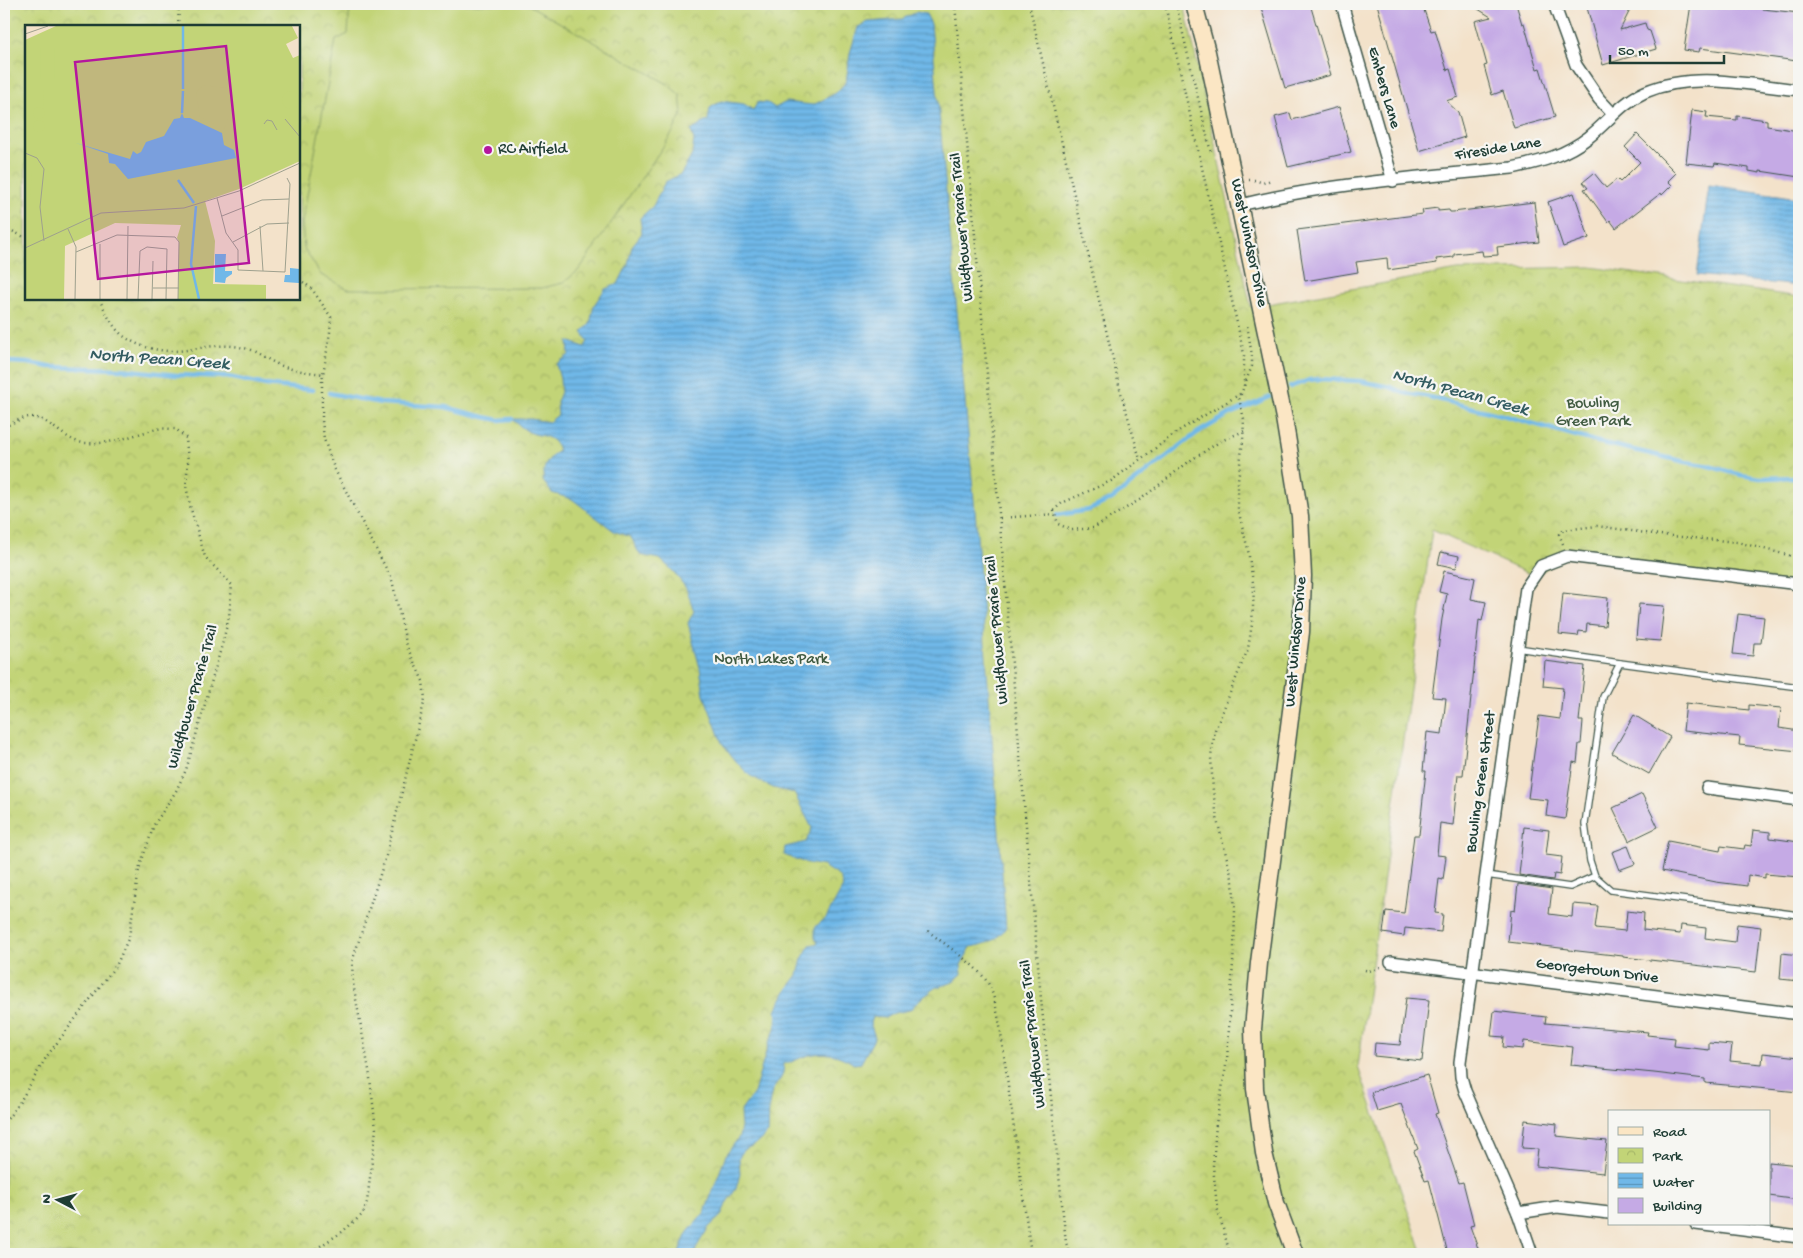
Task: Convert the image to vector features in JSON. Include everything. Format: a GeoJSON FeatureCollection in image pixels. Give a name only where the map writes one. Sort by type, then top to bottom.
{"type":"FeatureCollection","features":[{"type":"Feature","properties":{"kind":"street","name":"West Windsor Drive"},"geometry":{"type":"LineString","coordinates":[[1194,4],[1207,52],[1240,205],[1292,458],[1300,516],[1302,605],[1299,650],[1259,963],[1253,1029],[1257,1105],[1267,1172],[1276,1203],[1295,1254]]}},
{"type":"Feature","properties":{"kind":"street","name":"Embers Lane"},"geometry":{"type":"LineString","coordinates":[[1342,4],[1393,180]]}},
{"type":"Feature","properties":{"kind":"street"},"geometry":{"type":"LineString","coordinates":[[1554,4],[1576,65],[1599,99],[1613,114]]}},
{"type":"Feature","properties":{"kind":"street","name":"Fireside Lane"},"geometry":{"type":"LineString","coordinates":[[1240,205],[1300,192],[1512,168],[1539,163],[1558,156],[1589,137],[1613,114],[1645,92],[1683,82],[1716,80],[1799,90]]}},
{"type":"Feature","properties":{"kind":"street","name":"Bowling Green Street"},"geometry":{"type":"LineString","coordinates":[[1532,1254],[1518,1213],[1465,1090],[1461,1077],[1460,1062],[1526,588],[1540,566],[1567,556],[1799,584]]}},
{"type":"Feature","properties":{"kind":"street"},"geometry":{"type":"LineString","coordinates":[[1707,788],[1799,800]]}},
{"type":"Feature","properties":{"kind":"street","name":"Georgetown Drive"},"geometry":{"type":"LineString","coordinates":[[1392,962],[1799,1014]]}},
{"type":"Feature","properties":{"kind":"street"},"geometry":{"type":"LineString","coordinates":[[1518,1213],[1557,1207],[1608,1213]]}},
{"type":"Feature","properties":{"kind":"street"},"geometry":{"type":"LineString","coordinates":[[1712,1226],[1799,1237]]}},
{"type":"Feature","properties":{"kind":"lane"},"geometry":{"type":"LineString","coordinates":[[1517,648],[1620,664],[1799,687]]}},
{"type":"Feature","properties":{"kind":"lane"},"geometry":{"type":"LineString","coordinates":[[1620,664],[1603,697],[1585,824],[1590,861],[1595,876],[1611,890],[1799,915]]}},
{"type":"Feature","properties":{"kind":"lane"},"geometry":{"type":"LineString","coordinates":[[1486,875],[1570,886],[1595,876]]}},
{"type":"Feature","properties":{"kind":"path"},"geometry":{"type":"LineString","coordinates":[[178,25],[179,4]]}},
{"type":"Feature","properties":{"kind":"path","name":"Wildflower Prarie Trail"},"geometry":{"type":"LineString","coordinates":[[955,4],[1041,999],[1066,1243],[1070,1254]]}},
{"type":"Feature","properties":{"kind":"path"},"geometry":{"type":"LineString","coordinates":[[1029,4],[1120,389],[1140,459]]}},
{"type":"Feature","properties":{"kind":"path"},"geometry":{"type":"LineString","coordinates":[[1165,4],[1244,354],[1244,386]]}},
{"type":"Feature","properties":{"kind":"path"},"geometry":{"type":"LineString","coordinates":[[1176,4],[1212,157]]}},
{"type":"Feature","properties":{"kind":"path"},"geometry":{"type":"LineString","coordinates":[[4,227],[25,238]]}},
{"type":"Feature","properties":{"kind":"path"},"geometry":{"type":"LineString","coordinates":[[300,279],[312,289],[331,317],[323,374],[322,420],[324,439],[334,468],[392,580],[407,647],[423,681],[426,699],[386,856],[352,962],[353,983],[369,1070],[376,1129],[367,1202],[363,1214],[342,1232],[308,1254]]}},
{"type":"Feature","properties":{"kind":"path"},"geometry":{"type":"LineString","coordinates":[[100,300],[121,334],[151,348],[169,351],[225,345],[260,353],[280,365],[294,370],[323,374]]}},
{"type":"Feature","properties":{"kind":"path"},"geometry":{"type":"LineString","coordinates":[[1230,1254],[1217,1206],[1213,1166],[1216,1124],[1227,1060],[1235,911],[1233,882],[1218,824],[1212,791],[1211,757],[1215,730],[1248,649],[1252,624],[1254,589],[1248,550],[1238,509],[1238,480],[1244,431],[1244,419],[1239,402],[1240,394],[1252,366],[1247,323]]}},
{"type":"Feature","properties":{"kind":"path"},"geometry":{"type":"LineString","coordinates":[[1240,394],[1180,430],[1111,481],[1062,503],[1054,510],[1058,524],[1072,530],[1093,528],[1141,499],[1191,460],[1244,431]]}},
{"type":"Feature","properties":{"kind":"path","name":"Wildflower Prarie Trail"},"geometry":{"type":"LineString","coordinates":[[4,426],[30,417],[47,422],[63,435],[82,443],[108,443],[158,429],[176,429],[186,438],[188,462],[186,485],[205,557],[232,585],[229,617],[186,770],[176,791],[154,825],[139,869],[129,937],[117,964],[47,1056],[18,1104],[4,1122]]}},
{"type":"Feature","properties":{"kind":"path"},"geometry":{"type":"LineString","coordinates":[[1000,518],[1055,514]]}},
{"type":"Feature","properties":{"kind":"path"},"geometry":{"type":"LineString","coordinates":[[1567,556],[1559,534],[1564,530],[1597,526],[1660,535],[1737,542],[1799,558]]}},
{"type":"Feature","properties":{"kind":"path"},"geometry":{"type":"LineString","coordinates":[[928,931],[967,962],[985,980],[994,999],[1000,1026],[1031,1254]]}},
{"type":"Feature","properties":{"kind":"green space","name":"North Lakes Park"},"geometry":{"type":"Polygon","coordinates":[[[4,4],[1184,4],[1251,307],[1458,270],[1591,267],[1799,297],[1799,584],[1567,556],[1534,576],[1432,530],[1358,1067],[1423,1254],[4,1254],[4,4]]]}},
{"type":"Feature","properties":{"kind":"green space","name":"RC Airfield"},"geometry":{"type":"Polygon","coordinates":[[[350,4],[527,4],[666,83],[680,95],[682,113],[673,132],[579,270],[563,283],[542,288],[348,289],[321,275],[304,248],[302,222],[336,40],[348,34],[350,4]]]}},
{"type":"Feature","properties":{"kind":"water"},"geometry":{"type":"Polygon","coordinates":[[[917,12],[926,14],[931,24],[976,522],[1006,927],[999,936],[991,941],[971,947],[961,965],[962,974],[951,983],[937,987],[919,1000],[910,1010],[894,1013],[885,1018],[872,1017],[870,1023],[875,1037],[861,1063],[854,1064],[834,1055],[820,1053],[783,1063],[783,1074],[771,1095],[768,1133],[756,1144],[743,1150],[739,1158],[740,1174],[736,1189],[727,1202],[721,1216],[709,1227],[694,1254],[679,1254],[688,1232],[705,1212],[726,1155],[739,1137],[741,1127],[740,1112],[754,1093],[777,1021],[776,1010],[786,991],[798,975],[802,959],[810,945],[818,943],[815,938],[815,927],[826,918],[843,887],[840,877],[823,866],[803,862],[784,855],[785,847],[806,842],[812,828],[794,793],[773,788],[749,775],[722,743],[704,695],[700,668],[688,623],[694,611],[686,588],[673,571],[660,559],[640,555],[631,537],[614,531],[572,499],[552,493],[543,481],[544,471],[548,460],[559,450],[550,438],[529,432],[512,419],[531,419],[549,422],[558,415],[557,402],[561,392],[556,364],[569,355],[568,341],[585,347],[588,341],[582,332],[590,324],[594,305],[605,289],[618,284],[628,264],[632,246],[642,233],[640,218],[653,206],[665,182],[681,174],[692,155],[694,140],[691,131],[708,120],[710,108],[721,101],[744,104],[753,110],[758,102],[768,103],[775,108],[786,102],[813,105],[836,93],[846,82],[850,53],[858,27],[868,22],[902,19],[917,12]]]}},
{"type":"Feature","properties":{"kind":"water"},"geometry":{"type":"Polygon","coordinates":[[[1709,185],[1799,198],[1799,286],[1697,275],[1709,185]]]}},
{"type":"Feature","properties":{"kind":"building"},"geometry":{"type":"Polygon","coordinates":[[[1260,4],[1310,4],[1331,75],[1285,88],[1260,4]]]}},
{"type":"Feature","properties":{"kind":"building"},"geometry":{"type":"Polygon","coordinates":[[[1377,4],[1422,4],[1431,31],[1435,30],[1447,70],[1450,69],[1458,97],[1446,101],[1458,112],[1465,137],[1419,151],[1377,4]]]}},
{"type":"Feature","properties":{"kind":"building"},"geometry":{"type":"Polygon","coordinates":[[[1470,4],[1516,4],[1522,24],[1524,23],[1537,69],[1540,68],[1555,117],[1514,128],[1503,91],[1492,95],[1484,66],[1487,65],[1475,21],[1491,17],[1470,4]]]}},
{"type":"Feature","properties":{"kind":"building"},"geometry":{"type":"Polygon","coordinates":[[[1586,4],[1633,4],[1620,30],[1645,23],[1656,49],[1603,65],[1586,4]]]}},
{"type":"Feature","properties":{"kind":"building"},"geometry":{"type":"Polygon","coordinates":[[[1691,4],[1731,8],[1732,4],[1762,4],[1762,9],[1799,13],[1797,61],[1700,48],[1699,52],[1684,50],[1691,4]]]}},
{"type":"Feature","properties":{"kind":"building"},"geometry":{"type":"Polygon","coordinates":[[[1339,107],[1351,152],[1288,167],[1275,117],[1290,113],[1292,120],[1339,107]]]}},
{"type":"Feature","properties":{"kind":"building"},"geometry":{"type":"Polygon","coordinates":[[[1692,110],[1707,112],[1706,117],[1737,120],[1737,116],[1767,120],[1767,126],[1799,131],[1799,177],[1760,171],[1760,173],[1749,171],[1749,168],[1715,163],[1714,166],[1686,163],[1692,110]]]}},
{"type":"Feature","properties":{"kind":"building"},"geometry":{"type":"Polygon","coordinates":[[[1637,134],[1676,173],[1668,181],[1672,185],[1662,195],[1661,193],[1616,228],[1610,220],[1608,222],[1584,189],[1588,188],[1583,182],[1594,173],[1606,188],[1617,179],[1620,182],[1640,162],[1625,147],[1637,134]]]}},
{"type":"Feature","properties":{"kind":"building"},"geometry":{"type":"Polygon","coordinates":[[[1574,193],[1589,238],[1563,247],[1548,202],[1574,193]]]}},
{"type":"Feature","properties":{"kind":"building"},"geometry":{"type":"Polygon","coordinates":[[[1534,202],[1539,242],[1497,247],[1498,255],[1483,256],[1482,251],[1454,254],[1454,257],[1436,259],[1437,263],[1388,270],[1387,258],[1356,262],[1358,272],[1305,281],[1297,230],[1423,214],[1422,210],[1438,208],[1438,211],[1449,210],[1453,212],[1534,202]]]}},
{"type":"Feature","properties":{"kind":"building"},"geometry":{"type":"Polygon","coordinates":[[[1441,552],[1459,556],[1456,568],[1438,564],[1441,552]]]}},
{"type":"Feature","properties":{"kind":"building"},"geometry":{"type":"Polygon","coordinates":[[[1444,571],[1475,578],[1471,599],[1486,602],[1482,621],[1479,620],[1463,775],[1458,775],[1453,825],[1440,823],[1437,855],[1446,856],[1443,880],[1439,879],[1435,913],[1443,914],[1441,932],[1405,928],[1404,936],[1383,933],[1386,911],[1404,913],[1414,835],[1419,835],[1426,771],[1423,771],[1427,732],[1442,734],[1446,698],[1432,697],[1447,594],[1439,592],[1444,571]]]}},
{"type":"Feature","properties":{"kind":"building"},"geometry":{"type":"Polygon","coordinates":[[[1563,593],[1608,598],[1605,626],[1587,624],[1586,632],[1579,631],[1578,636],[1559,634],[1563,593]]]}},
{"type":"Feature","properties":{"kind":"building"},"geometry":{"type":"Polygon","coordinates":[[[1639,604],[1664,606],[1660,641],[1636,639],[1639,604]]]}},
{"type":"Feature","properties":{"kind":"building"},"geometry":{"type":"Polygon","coordinates":[[[1738,614],[1764,617],[1761,643],[1754,643],[1753,656],[1733,654],[1738,614]]]}},
{"type":"Feature","properties":{"kind":"building"},"geometry":{"type":"Polygon","coordinates":[[[1545,661],[1585,666],[1579,721],[1583,721],[1581,744],[1579,744],[1577,763],[1573,762],[1565,819],[1546,816],[1548,800],[1528,798],[1539,716],[1560,719],[1563,688],[1543,686],[1545,661]]]}},
{"type":"Feature","properties":{"kind":"building"},"geometry":{"type":"Polygon","coordinates":[[[1686,703],[1749,710],[1749,705],[1781,708],[1779,728],[1799,731],[1799,751],[1739,745],[1740,737],[1683,731],[1686,703]]]}},
{"type":"Feature","properties":{"kind":"building"},"geometry":{"type":"Polygon","coordinates":[[[1634,715],[1670,737],[1649,774],[1612,753],[1634,715]]]}},
{"type":"Feature","properties":{"kind":"building"},"geometry":{"type":"Polygon","coordinates":[[[1642,794],[1658,827],[1629,841],[1613,808],[1642,794]]]}},
{"type":"Feature","properties":{"kind":"building"},"geometry":{"type":"Polygon","coordinates":[[[1524,827],[1549,830],[1546,855],[1562,857],[1560,875],[1554,874],[1553,880],[1519,875],[1524,827]]]}},
{"type":"Feature","properties":{"kind":"building"},"geometry":{"type":"Polygon","coordinates":[[[1753,830],[1770,832],[1770,838],[1799,842],[1799,877],[1765,874],[1765,878],[1748,875],[1747,886],[1662,871],[1668,841],[1720,851],[1721,846],[1744,849],[1745,845],[1751,846],[1753,830]]]}},
{"type":"Feature","properties":{"kind":"building"},"geometry":{"type":"Polygon","coordinates":[[[1628,846],[1635,864],[1619,870],[1612,852],[1628,846]]]}},
{"type":"Feature","properties":{"kind":"building"},"geometry":{"type":"Polygon","coordinates":[[[1518,884],[1552,889],[1549,914],[1572,917],[1573,904],[1598,906],[1595,928],[1625,931],[1627,911],[1644,913],[1643,930],[1680,934],[1681,925],[1706,928],[1705,938],[1735,942],[1737,924],[1761,927],[1756,972],[1508,942],[1511,910],[1515,911],[1518,884]]]}},
{"type":"Feature","properties":{"kind":"building"},"geometry":{"type":"Polygon","coordinates":[[[1782,953],[1799,955],[1799,981],[1780,979],[1782,953]]]}},
{"type":"Feature","properties":{"kind":"building"},"geometry":{"type":"Polygon","coordinates":[[[1406,998],[1429,1000],[1422,1061],[1374,1056],[1375,1043],[1400,1045],[1406,998]]]}},
{"type":"Feature","properties":{"kind":"building"},"geometry":{"type":"Polygon","coordinates":[[[1494,1011],[1546,1017],[1545,1023],[1648,1032],[1647,1035],[1675,1038],[1674,1046],[1709,1050],[1709,1043],[1732,1045],[1730,1061],[1762,1064],[1763,1053],[1799,1057],[1799,1092],[1705,1083],[1705,1079],[1571,1065],[1573,1047],[1524,1041],[1523,1049],[1503,1047],[1504,1037],[1491,1036],[1494,1011]]]}},
{"type":"Feature","properties":{"kind":"building"},"geometry":{"type":"Polygon","coordinates":[[[1427,1075],[1438,1113],[1435,1114],[1459,1183],[1463,1182],[1474,1225],[1470,1226],[1480,1254],[1448,1254],[1429,1180],[1425,1181],[1414,1151],[1418,1149],[1401,1104],[1377,1111],[1371,1092],[1427,1075]]]}},
{"type":"Feature","properties":{"kind":"building"},"geometry":{"type":"Polygon","coordinates":[[[1525,1120],[1557,1124],[1556,1136],[1607,1141],[1603,1173],[1536,1166],[1538,1149],[1522,1148],[1525,1120]]]}},
{"type":"Feature","properties":{"kind":"building"},"geometry":{"type":"Polygon","coordinates":[[[1770,1162],[1799,1165],[1799,1200],[1770,1196],[1770,1162]]]}},
{"type":"Feature","properties":{"kind":"waterway","name":"North Pecan Creek"},"geometry":{"type":"LineString","coordinates":[[4,359],[10,362],[50,367],[121,369],[177,375],[228,377],[266,385],[313,390]]}},
{"type":"Feature","properties":{"kind":"waterway","name":"North Pecan Creek"},"geometry":{"type":"LineString","coordinates":[[1290,387],[1309,380],[1319,379],[1360,381],[1506,416],[1594,441],[1705,465],[1741,475],[1760,478],[1799,477]]}},
{"type":"Feature","properties":{"kind":"waterway","name":"North Pecan Creek"},"geometry":{"type":"LineString","coordinates":[[329,393],[381,403],[445,407],[499,420],[512,419]]}},
{"type":"Feature","properties":{"kind":"waterway","name":"North Pecan Creek"},"geometry":{"type":"LineString","coordinates":[[1057,515],[1089,510],[1112,499],[1197,433],[1230,414],[1270,397]]}},
{"type":"Feature","properties":{"kind":"place","name":"RC Airfield"},"geometry":{"type":"Point","coordinates":[488,150]}},
{"type":"Feature","properties":{"kind":"park label","name":"Bowling Green Park"},"geometry":{"type":"Point","coordinates":[1593,413]}}]}
